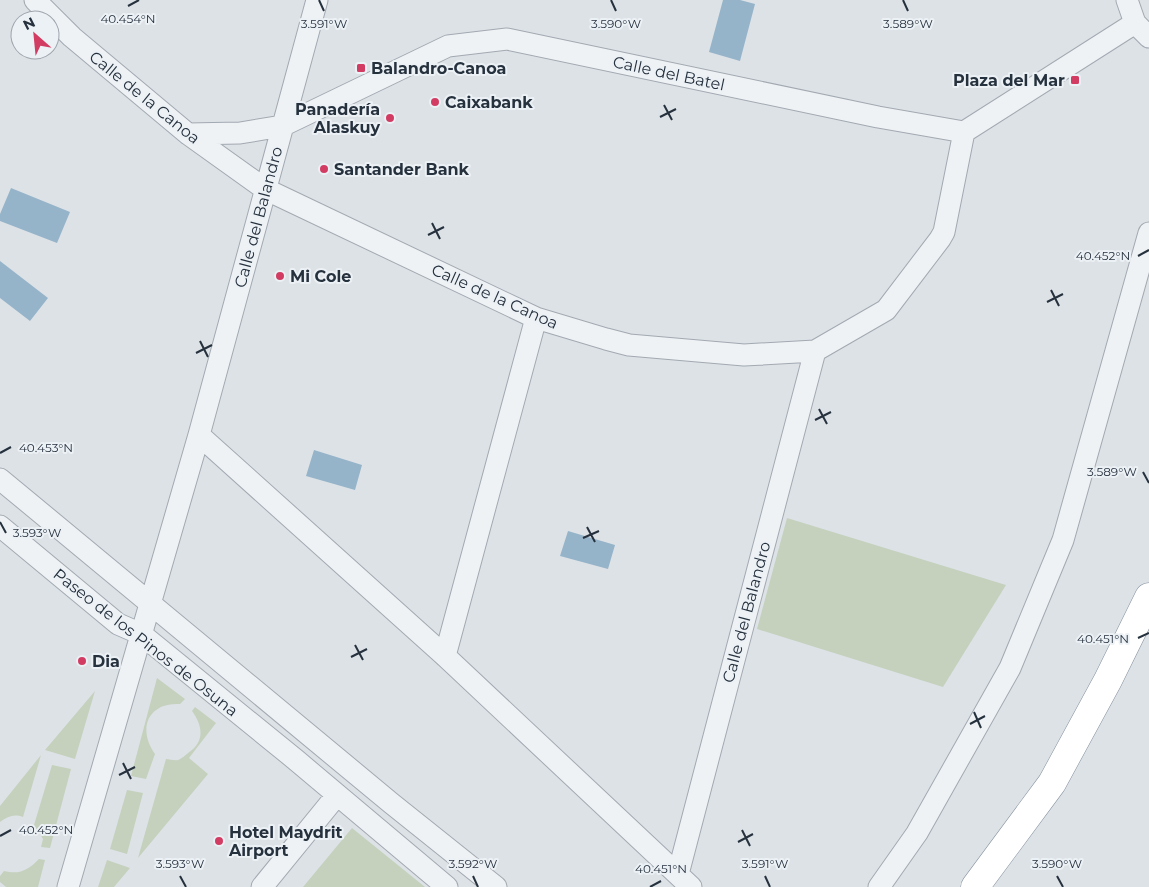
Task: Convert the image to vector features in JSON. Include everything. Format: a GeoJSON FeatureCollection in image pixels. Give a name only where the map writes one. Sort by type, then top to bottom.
{"type":"FeatureCollection","features":[{"type":"Feature","properties":{"kind":"highway"},"geometry":{"type":"LineString","coordinates":[[975,887],[1052,783],[1108,680],[1149,597]]}},
{"type":"Feature","properties":{"kind":"street","name":"Calle de la Canoa"},"geometry":{"type":"LineString","coordinates":[[36,0],[72,37],[188,134],[265,189],[536,318],[629,345],[744,355],[815,351],[886,310],[944,232],[964,132]]}},
{"type":"Feature","properties":{"kind":"street","name":"Calle del Balandro"},"geometry":{"type":"LineString","coordinates":[[68,887],[199,435],[317,0]]}},
{"type":"Feature","properties":{"kind":"street"},"geometry":{"type":"LineString","coordinates":[[964,132],[1142,30],[1127,0]]}},
{"type":"Feature","properties":{"kind":"street","name":"Calle del Batel"},"geometry":{"type":"LineString","coordinates":[[188,134],[240,133],[282,126],[448,46],[507,39],[878,117],[964,132]]}},
{"type":"Feature","properties":{"kind":"street"},"geometry":{"type":"LineString","coordinates":[[879,887],[917,833],[1010,668],[1018,650],[1063,540],[1149,233]]}},
{"type":"Feature","properties":{"kind":"street"},"geometry":{"type":"LineString","coordinates":[[445,656],[536,318]]}},
{"type":"Feature","properties":{"kind":"street","name":"Calle del Balandro"},"geometry":{"type":"LineString","coordinates":[[199,435],[445,656],[684,881],[815,351]]}},
{"type":"Feature","properties":{"kind":"street","name":"Paseo de los Pinos de Osuna"},"geometry":{"type":"LineString","coordinates":[[0,479],[496,887]]}},
{"type":"Feature","properties":{"kind":"street","name":"Paseo de los Pinos de Osuna"},"geometry":{"type":"LineString","coordinates":[[0,526],[118,624],[141,634],[447,887]]}},
{"type":"Feature","properties":{"kind":"street","name":"Paseo de los Pinos de Osuna"},"geometry":{"type":"LineString","coordinates":[[313,738],[321,764],[337,795],[354,801],[392,803]]}},
{"type":"Feature","properties":{"kind":"street"},"geometry":{"type":"LineString","coordinates":[[262,887],[337,795]]}},
{"type":"Feature","properties":{"kind":"green space"},"geometry":{"type":"Polygon","coordinates":[[[787,518],[1006,585],[943,687],[757,629],[787,518]]]}},
{"type":"Feature","properties":{"kind":"green space"},"geometry":{"type":"Polygon","coordinates":[[[157,678],[185,699],[180,704],[160,707],[153,712],[149,719],[147,735],[155,754],[146,779],[131,776],[157,678]]]}},
{"type":"Feature","properties":{"kind":"green space"},"geometry":{"type":"Polygon","coordinates":[[[95,691],[75,759],[45,750],[95,691]]]}},
{"type":"Feature","properties":{"kind":"green space"},"geometry":{"type":"Polygon","coordinates":[[[195,707],[216,723],[189,758],[208,774],[138,858],[166,759],[181,759],[194,749],[200,739],[200,728],[192,711],[195,707]]]}},
{"type":"Feature","properties":{"kind":"green space"},"geometry":{"type":"Polygon","coordinates":[[[41,755],[23,817],[11,816],[0,822],[0,806],[41,755]]]}},
{"type":"Feature","properties":{"kind":"green space"},"geometry":{"type":"Polygon","coordinates":[[[52,765],[71,769],[50,848],[41,847],[43,839],[34,825],[52,765]]]}},
{"type":"Feature","properties":{"kind":"green space"},"geometry":{"type":"Polygon","coordinates":[[[127,790],[143,793],[127,854],[110,849],[127,790]]]}},
{"type":"Feature","properties":{"kind":"green space"},"geometry":{"type":"Polygon","coordinates":[[[352,828],[425,887],[303,887],[352,828]]]}},
{"type":"Feature","properties":{"kind":"green space"},"geometry":{"type":"Polygon","coordinates":[[[39,859],[45,860],[38,887],[6,887],[0,882],[0,876],[4,871],[23,871],[39,859]]]}},
{"type":"Feature","properties":{"kind":"green space"},"geometry":{"type":"Polygon","coordinates":[[[107,860],[130,868],[114,887],[98,887],[107,860]]]}},
{"type":"Feature","properties":{"kind":"water"},"geometry":{"type":"Polygon","coordinates":[[[723,0],[740,0],[755,4],[740,61],[709,52],[723,0]]]}},
{"type":"Feature","properties":{"kind":"water"},"geometry":{"type":"Polygon","coordinates":[[[11,188],[70,212],[57,243],[0,221],[0,214],[11,188]]]}},
{"type":"Feature","properties":{"kind":"water"},"geometry":{"type":"Polygon","coordinates":[[[0,261],[48,298],[30,321],[0,298],[0,261]]]}},
{"type":"Feature","properties":{"kind":"water"},"geometry":{"type":"Polygon","coordinates":[[[314,450],[362,465],[355,490],[306,476],[314,450]]]}},
{"type":"Feature","properties":{"kind":"water"},"geometry":{"type":"Polygon","coordinates":[[[568,531],[615,545],[608,569],[560,556],[568,531]]]}},
{"type":"Feature","properties":{"kind":"place","name":"Balandro-Canoa"},"geometry":{"type":"Point","coordinates":[361,68]}},
{"type":"Feature","properties":{"kind":"place","name":"Plaza del Mar"},"geometry":{"type":"Point","coordinates":[1075,80]}},
{"type":"Feature","properties":{"kind":"place","name":"Caixabank"},"geometry":{"type":"Point","coordinates":[435,102]}},
{"type":"Feature","properties":{"kind":"place","name":"Panadería Alaskuy"},"geometry":{"type":"Point","coordinates":[390,118]}},
{"type":"Feature","properties":{"kind":"place","name":"Santander Bank"},"geometry":{"type":"Point","coordinates":[324,169]}},
{"type":"Feature","properties":{"kind":"place","name":"Mi Cole"},"geometry":{"type":"Point","coordinates":[280,276]}},
{"type":"Feature","properties":{"kind":"place","name":"Dia"},"geometry":{"type":"Point","coordinates":[82,661]}},
{"type":"Feature","properties":{"kind":"place","name":"Hotel Maydrit Airport"},"geometry":{"type":"Point","coordinates":[219,841]}}]}
